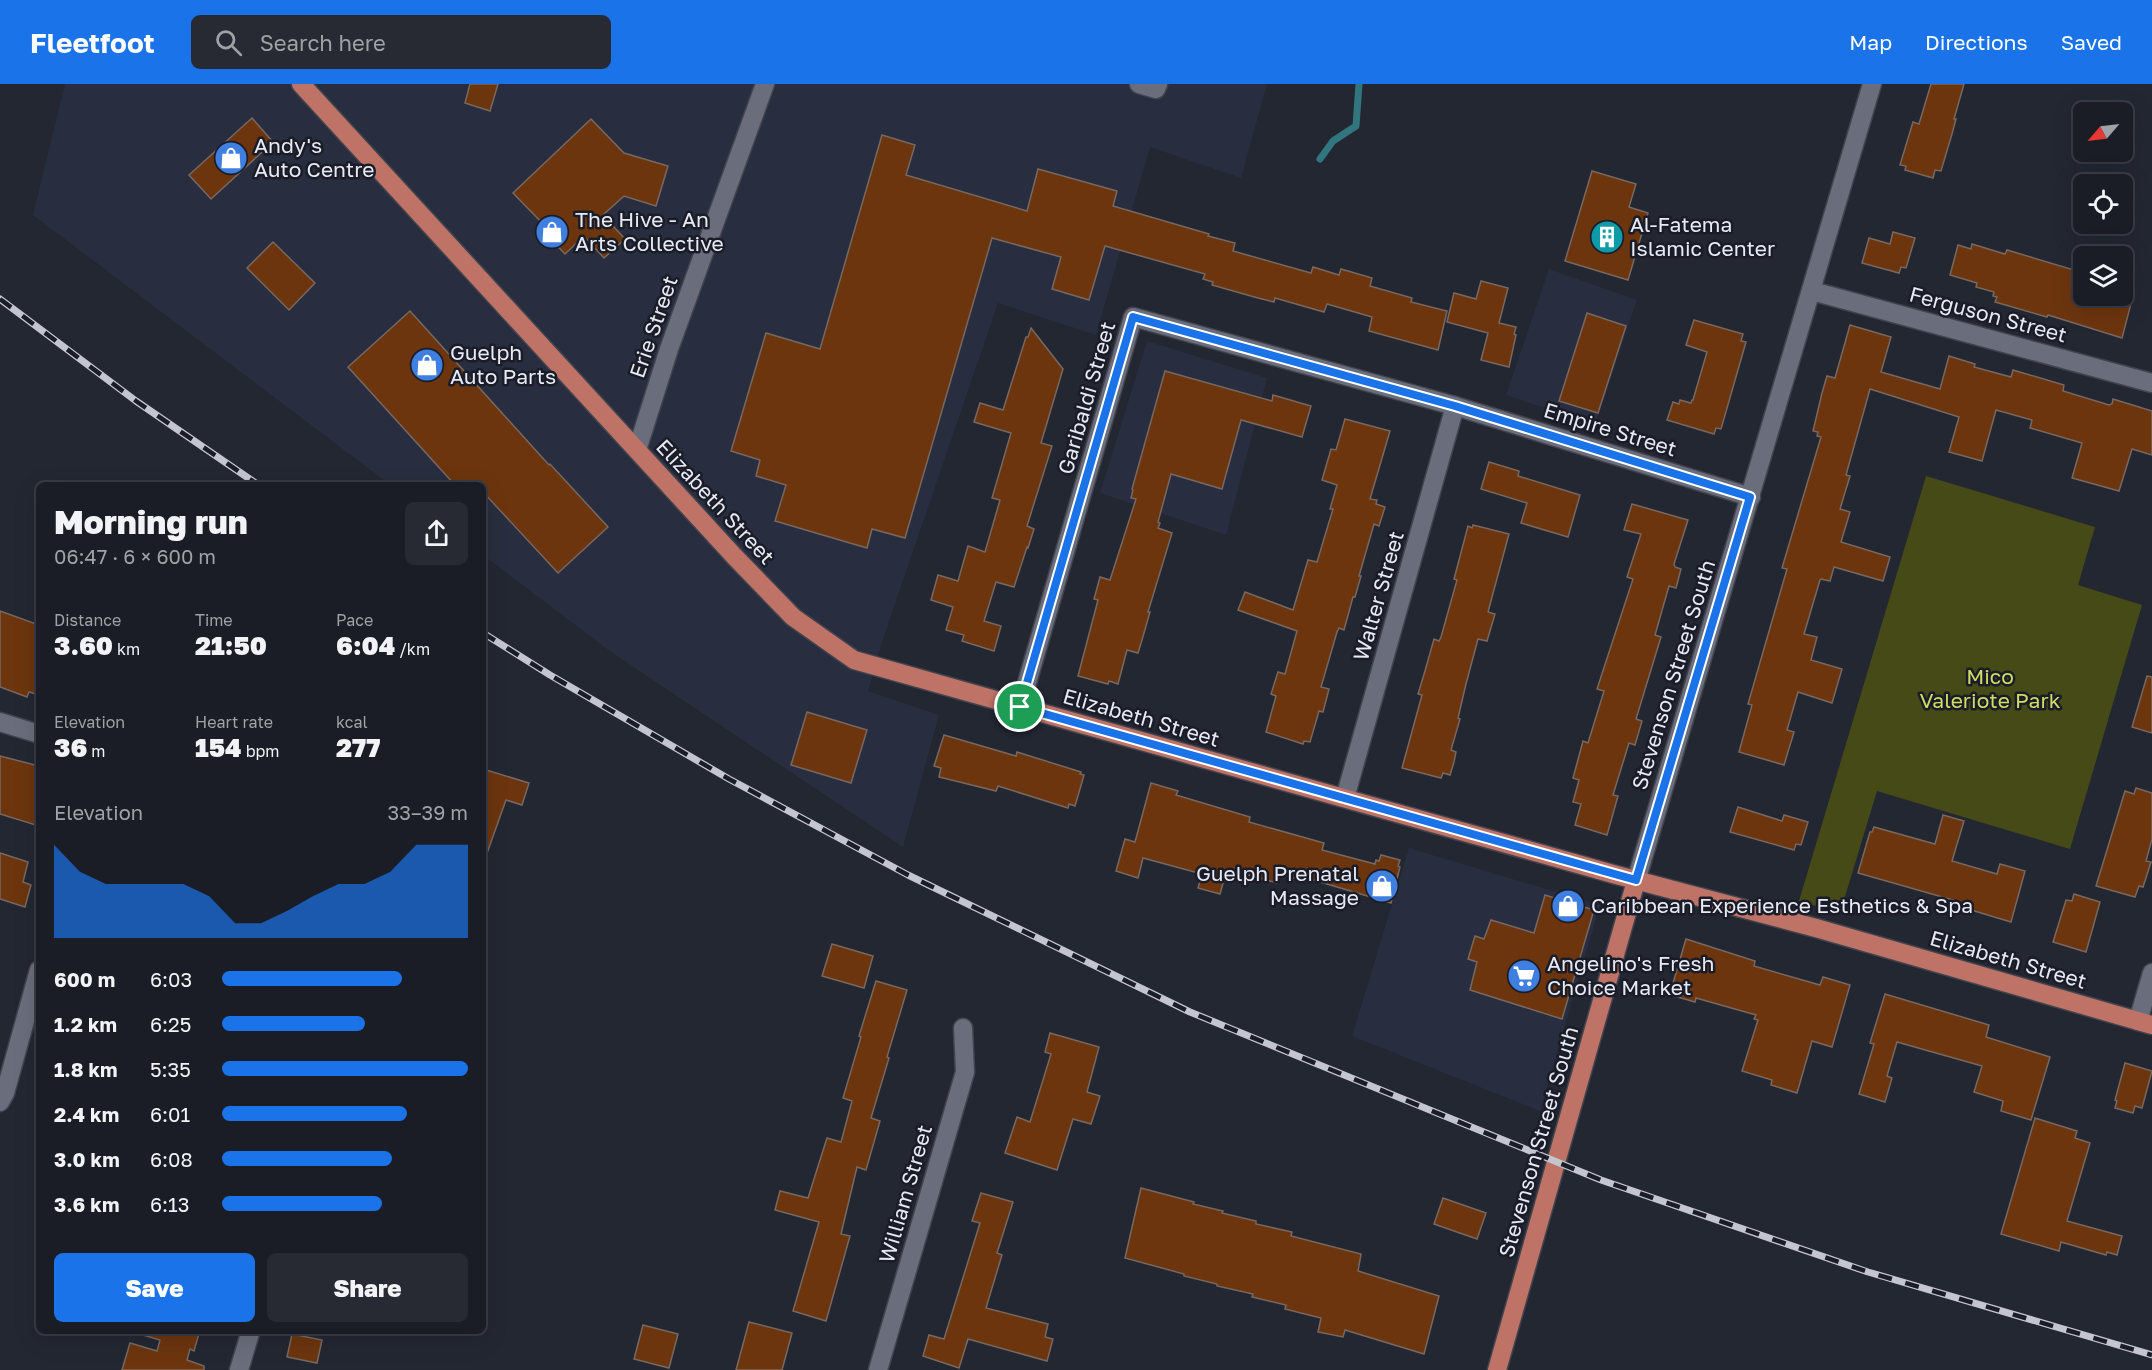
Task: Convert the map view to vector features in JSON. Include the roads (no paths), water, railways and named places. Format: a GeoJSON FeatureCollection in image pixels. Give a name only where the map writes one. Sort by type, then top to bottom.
{"type":"FeatureCollection","features":[{"type":"Feature","properties":{"kind":"main road","name":"Elizabeth Street"},"geometry":{"type":"LineString","coordinates":[[301,84],[793,617],[854,660],[1636,880],[1816,928],[2145,1023]]}},
{"type":"Feature","properties":{"kind":"main road","name":"Stevenson Street South"},"geometry":{"type":"LineString","coordinates":[[1497,1370],[1636,880]]}},
{"type":"Feature","properties":{"kind":"street","name":"Erie Street"},"geometry":{"type":"LineString","coordinates":[[637,450],[669,349],[765,84]]}},
{"type":"Feature","properties":{"kind":"street"},"geometry":{"type":"LineString","coordinates":[[1139,84],[1156,89],[1158,84]]}},
{"type":"Feature","properties":{"kind":"street","name":"Stevenson Street South"},"geometry":{"type":"LineString","coordinates":[[1636,880],[1872,84]]}},
{"type":"Feature","properties":{"kind":"street","name":"Ferguson Street"},"geometry":{"type":"LineString","coordinates":[[1812,291],[2152,383]]}},
{"type":"Feature","properties":{"kind":"street","name":"Garibaldi Street"},"geometry":{"type":"LineString","coordinates":[[1020,707],[1133,317],[1455,406]]}},
{"type":"Feature","properties":{"kind":"street","name":"Empire Street"},"geometry":{"type":"LineString","coordinates":[[1455,406],[1750,497]]}},
{"type":"Feature","properties":{"kind":"street","name":"Walter Street"},"geometry":{"type":"LineString","coordinates":[[1345,798],[1455,406]]}},
{"type":"Feature","properties":{"kind":"street"},"geometry":{"type":"LineString","coordinates":[[0,722],[36,733]]}},
{"type":"Feature","properties":{"kind":"street"},"geometry":{"type":"LineString","coordinates":[[2145,1023],[2152,973]]}},
{"type":"Feature","properties":{"kind":"street"},"geometry":{"type":"LineString","coordinates":[[0,1102],[5,1093],[36,981]]}},
{"type":"Feature","properties":{"kind":"street","name":"William Street"},"geometry":{"type":"LineString","coordinates":[[878,1370],[965,1072],[963,1028]]}},
{"type":"Feature","properties":{"kind":"street"},"geometry":{"type":"LineString","coordinates":[[239,1370],[250,1334]]}},
{"type":"Feature","properties":{"kind":"waterway"},"geometry":{"type":"LineString","coordinates":[[1320,159],[1333,141],[1356,126],[1359,84]]}},
{"type":"Feature","properties":{"kind":"railway"},"geometry":{"type":"LineString","coordinates":[[0,299],[136,401],[254,482]]}},
{"type":"Feature","properties":{"kind":"railway"},"geometry":{"type":"LineString","coordinates":[[486,635],[550,675],[729,779],[908,875],[1190,1012],[1601,1180],[1868,1272],[2152,1355]]}},
{"type":"Feature","properties":{"kind":"place","name":"Andy's Auto Centre"},"geometry":{"type":"Point","coordinates":[231,158]}},
{"type":"Feature","properties":{"kind":"place","name":"The Hive - An Arts Collective"},"geometry":{"type":"Point","coordinates":[552,232]}},
{"type":"Feature","properties":{"kind":"place","name":"Al-Fatema Islamic Center"},"geometry":{"type":"Point","coordinates":[1607,237]}},
{"type":"Feature","properties":{"kind":"place","name":"Guelph Auto Parts"},"geometry":{"type":"Point","coordinates":[427,365]}},
{"type":"Feature","properties":{"kind":"place","name":"Guelph Prenatal Massage"},"geometry":{"type":"Point","coordinates":[1382,886]}},
{"type":"Feature","properties":{"kind":"place","name":"Caribbean Experience Esthetics & Spa"},"geometry":{"type":"Point","coordinates":[1568,906]}},
{"type":"Feature","properties":{"kind":"place","name":"Angelino's Fresh Choice Market"},"geometry":{"type":"Point","coordinates":[1524,976]}},
{"type":"Feature","properties":{"kind":"park label","name":"Mico Valeriote Park"},"geometry":{"type":"Point","coordinates":[1990,689]}}]}
